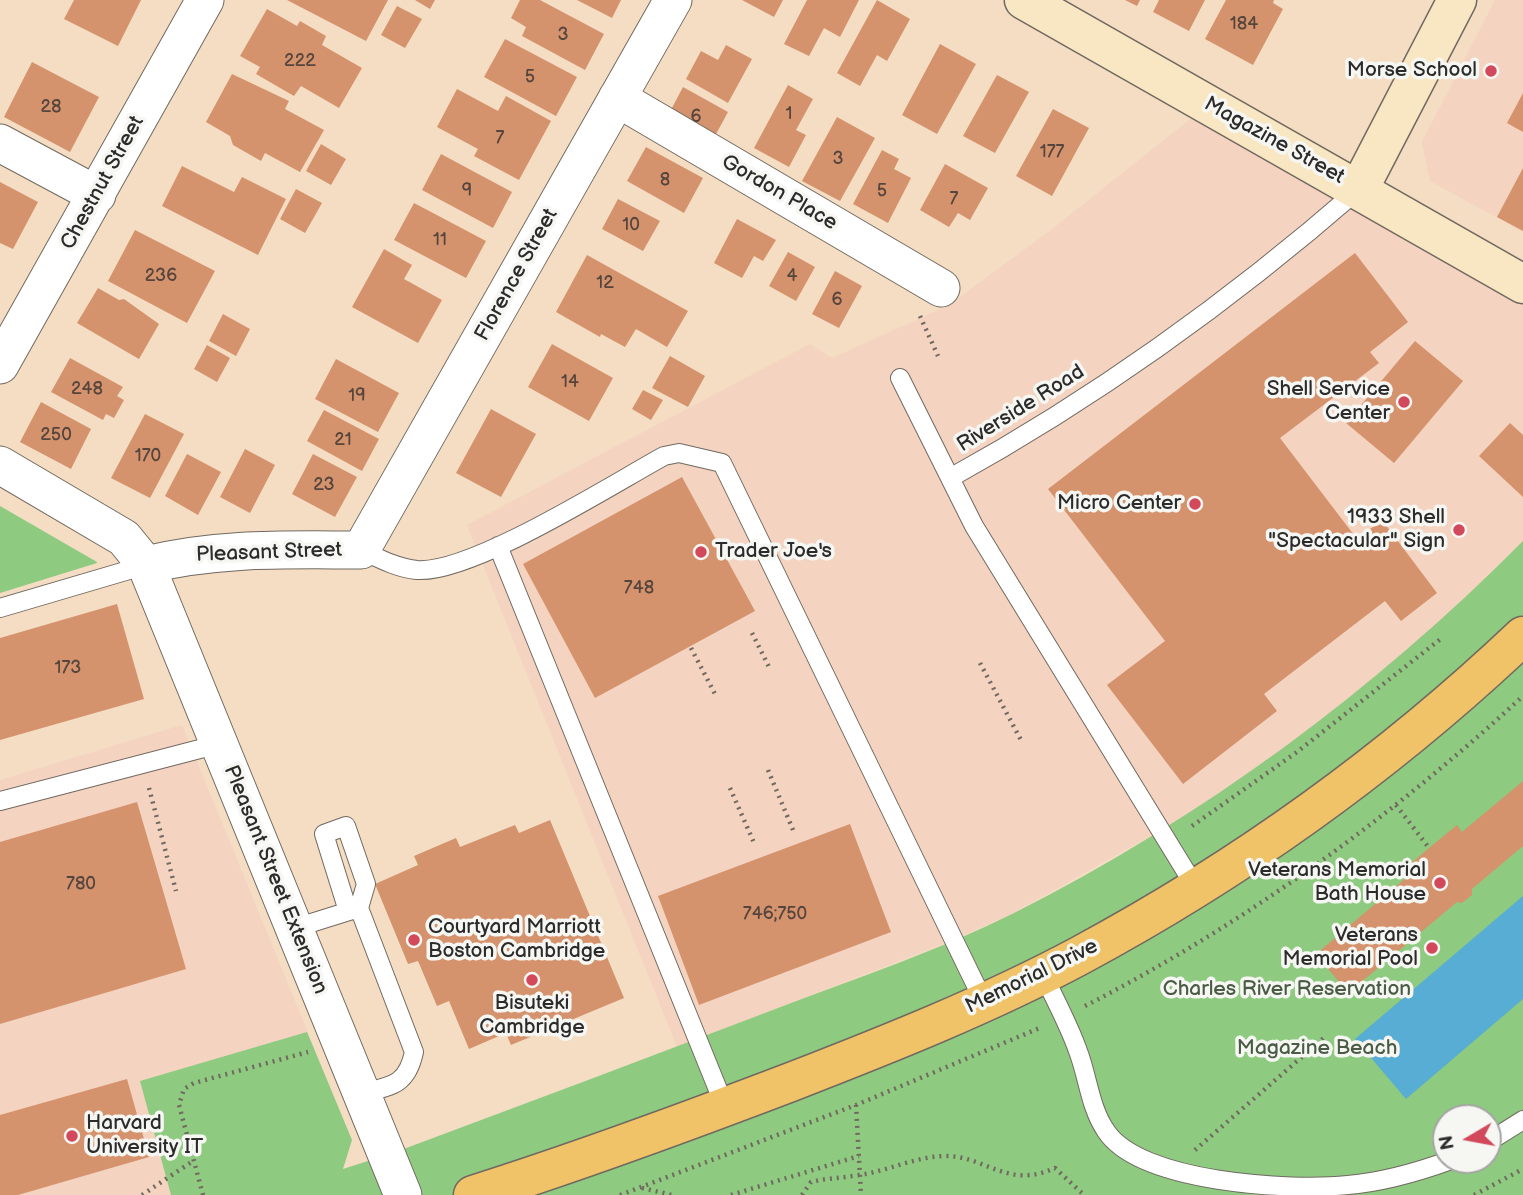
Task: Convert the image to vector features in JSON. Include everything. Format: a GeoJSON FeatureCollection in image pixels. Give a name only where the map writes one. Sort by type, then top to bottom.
{"type":"FeatureCollection","features":[{"type":"Feature","properties":{"kind":"highway","name":"Memorial Drive"},"geometry":{"type":"LineString","coordinates":[[473,1195],[725,1107],[984,1002],[1043,974],[1196,888],[1304,818],[1436,715],[1523,636]]}},
{"type":"Feature","properties":{"kind":"street","name":"Chestnut Street"},"geometry":{"type":"LineString","coordinates":[[0,365],[205,0]]}},
{"type":"Feature","properties":{"kind":"street","name":"Florence Street"},"geometry":{"type":"LineString","coordinates":[[361,550],[673,0]]}},
{"type":"Feature","properties":{"kind":"street"},"geometry":{"type":"LineString","coordinates":[[1359,189],[1457,0]]}},
{"type":"Feature","properties":{"kind":"street","name":"Magazine Street"},"geometry":{"type":"LineString","coordinates":[[1035,3],[1523,284]]}},
{"type":"Feature","properties":{"kind":"street","name":"Gordon Place"},"geometry":{"type":"LineString","coordinates":[[617,98],[941,288]]}},
{"type":"Feature","properties":{"kind":"street"},"geometry":{"type":"LineString","coordinates":[[0,143],[97,195]]}},
{"type":"Feature","properties":{"kind":"street"},"geometry":{"type":"LineString","coordinates":[[0,465],[124,538],[146,565]]}},
{"type":"Feature","properties":{"kind":"street","name":"Pleasant Street"},"geometry":{"type":"LineString","coordinates":[[146,565],[205,552],[232,550],[361,550]]}},
{"type":"Feature","properties":{"kind":"street","name":"Pleasant Street Extension"},"geometry":{"type":"LineString","coordinates":[[146,565],[403,1195]]}},
{"type":"Feature","properties":{"kind":"lane","name":"Riverside Road"},"geometry":{"type":"LineString","coordinates":[[1196,888],[990,554],[950,478],[1057,416],[1135,364],[1256,275],[1359,189]]}},
{"type":"Feature","properties":{"kind":"lane"},"geometry":{"type":"LineString","coordinates":[[900,378],[950,478]]}},
{"type":"Feature","properties":{"kind":"lane"},"geometry":{"type":"LineString","coordinates":[[361,550],[393,565],[418,570],[444,568],[469,561],[664,456],[679,453],[722,463],[984,1002]]}},
{"type":"Feature","properties":{"kind":"lane"},"geometry":{"type":"LineString","coordinates":[[498,546],[725,1107]]}},
{"type":"Feature","properties":{"kind":"lane"},"geometry":{"type":"LineString","coordinates":[[0,608],[146,565]]}},
{"type":"Feature","properties":{"kind":"lane"},"geometry":{"type":"LineString","coordinates":[[0,801],[219,744]]}},
{"type":"Feature","properties":{"kind":"lane"},"geometry":{"type":"LineString","coordinates":[[295,928],[354,910],[366,884],[346,826],[324,834],[354,910],[414,1052],[404,1077],[394,1085],[362,1093]]}},
{"type":"Feature","properties":{"kind":"lane"},"geometry":{"type":"LineString","coordinates":[[1043,974],[1077,1047],[1096,1112],[1107,1133],[1122,1148],[1173,1169],[1224,1181],[1263,1185],[1348,1185],[1388,1179],[1432,1166]]}},
{"type":"Feature","properties":{"kind":"lane"},"geometry":{"type":"LineString","coordinates":[[1502,1133],[1523,1120]]}},
{"type":"Feature","properties":{"kind":"path"},"geometry":{"type":"LineString","coordinates":[[920,318],[938,356]]}},
{"type":"Feature","properties":{"kind":"path"},"geometry":{"type":"LineString","coordinates":[[752,633],[769,667]]}},
{"type":"Feature","properties":{"kind":"path"},"geometry":{"type":"LineString","coordinates":[[1192,826],[1297,752],[1443,637]]}},
{"type":"Feature","properties":{"kind":"path"},"geometry":{"type":"LineString","coordinates":[[691,648],[715,694]]}},
{"type":"Feature","properties":{"kind":"path"},"geometry":{"type":"LineString","coordinates":[[980,663],[1022,743]]}},
{"type":"Feature","properties":{"kind":"path"},"geometry":{"type":"LineString","coordinates":[[768,770],[793,830]]}},
{"type":"Feature","properties":{"kind":"path"},"geometry":{"type":"LineString","coordinates":[[149,788],[176,891]]}},
{"type":"Feature","properties":{"kind":"path"},"geometry":{"type":"LineString","coordinates":[[730,788],[755,845]]}},
{"type":"Feature","properties":{"kind":"path"},"geometry":{"type":"LineString","coordinates":[[1396,804],[1429,848]]}},
{"type":"Feature","properties":{"kind":"path"},"geometry":{"type":"LineString","coordinates":[[1173,1169],[1327,1035]]}},
{"type":"Feature","properties":{"kind":"path"},"geometry":{"type":"LineString","coordinates":[[203,1195],[179,1105],[184,1088],[321,1048]]}},
{"type":"Feature","properties":{"kind":"path"},"geometry":{"type":"LineString","coordinates":[[856,1105],[860,1195]]}},
{"type":"Feature","properties":{"kind":"path"},"geometry":{"type":"LineString","coordinates":[[731,1195],[859,1156]]}},
{"type":"Feature","properties":{"kind":"path"},"geometry":{"type":"LineString","coordinates":[[802,1195],[811,1182],[860,1175],[914,1161],[947,1156],[1013,1176],[1044,1173],[1055,1168],[1083,1195]]}},
{"type":"Feature","properties":{"kind":"path"},"geometry":{"type":"LineString","coordinates":[[142,1195],[193,1161]]}},
{"type":"Feature","properties":{"kind":"path"},"geometry":{"type":"LineString","coordinates":[[1474,1195],[1523,1169]]}},
{"type":"Feature","properties":{"kind":"path"},"geometry":{"type":"LineString","coordinates":[[640,1187],[672,1195]]}},
{"type":"Feature","properties":{"kind":"shaded area","name":"Morse School"},"geometry":{"type":"Polygon","coordinates":[[[1495,0],[1523,0],[1523,232],[1430,181],[1422,142],[1495,0]]]}},
{"type":"Feature","properties":{"kind":"shaded area"},"geometry":{"type":"Polygon","coordinates":[[[1209,104],[1523,284],[1523,541],[1432,629],[1305,734],[1238,782],[1161,830],[1013,913],[956,939],[677,1047],[467,525],[810,344],[832,358],[949,305],[1051,230],[1209,104]]]}},
{"type":"Feature","properties":{"kind":"shaded area"},"geometry":{"type":"Polygon","coordinates":[[[182,725],[352,1140],[258,1195],[0,1195],[0,780],[182,725]]]}},
{"type":"Feature","properties":{"kind":"green space"},"geometry":{"type":"Polygon","coordinates":[[[0,506],[97,562],[97,563],[0,593],[0,506]]]}},
{"type":"Feature","properties":{"kind":"green space","name":"Charles River Reservation"},"geometry":{"type":"Polygon","coordinates":[[[1523,541],[1523,1195],[171,1195],[140,1081],[307,1032],[352,1140],[343,1169],[393,1153],[897,964],[1014,913],[1153,836],[1219,793],[1284,748],[1407,649],[1523,541]]]}},
{"type":"Feature","properties":{"kind":"water"},"geometry":{"type":"Polygon","coordinates":[[[1523,896],[1523,999],[1406,1099],[1355,1039],[1523,896]]]}},
{"type":"Feature","properties":{"kind":"building"},"geometry":{"type":"Polygon","coordinates":[[[74,0],[141,0],[118,46],[64,19],[74,0]]]}},
{"type":"Feature","properties":{"kind":"building"},"geometry":{"type":"Polygon","coordinates":[[[287,0],[388,0],[366,41],[287,0]]]}},
{"type":"Feature","properties":{"kind":"building"},"geometry":{"type":"Polygon","coordinates":[[[415,0],[435,0],[430,9],[415,0]]]}},
{"type":"Feature","properties":{"kind":"building"},"geometry":{"type":"Polygon","coordinates":[[[520,0],[540,0],[604,34],[585,70],[522,36],[526,27],[511,18],[520,0]]]}},
{"type":"Feature","properties":{"kind":"building"},"geometry":{"type":"Polygon","coordinates":[[[577,0],[621,0],[612,18],[577,0]]]}},
{"type":"Feature","properties":{"kind":"building"},"geometry":{"type":"Polygon","coordinates":[[[742,0],[783,0],[774,17],[742,0]]]}},
{"type":"Feature","properties":{"kind":"building"},"geometry":{"type":"Polygon","coordinates":[[[807,0],[859,0],[840,37],[824,28],[809,56],[784,44],[807,0]]]}},
{"type":"Feature","properties":{"kind":"building"},"geometry":{"type":"Polygon","coordinates":[[[877,0],[910,19],[887,61],[877,55],[860,86],[837,73],[877,0]]]}},
{"type":"Feature","properties":{"kind":"building"},"geometry":{"type":"Polygon","coordinates":[[[1125,0],[1140,0],[1137,6],[1125,0]]]}},
{"type":"Feature","properties":{"kind":"building"},"geometry":{"type":"Polygon","coordinates":[[[1159,0],[1205,0],[1189,31],[1153,12],[1159,0]]]}},
{"type":"Feature","properties":{"kind":"building"},"geometry":{"type":"Polygon","coordinates":[[[1226,0],[1274,0],[1273,3],[1283,9],[1253,65],[1205,39],[1226,0]]]}},
{"type":"Feature","properties":{"kind":"building"},"geometry":{"type":"Polygon","coordinates":[[[397,6],[422,19],[405,48],[381,35],[397,6]]]}},
{"type":"Feature","properties":{"kind":"building"},"geometry":{"type":"Polygon","coordinates":[[[267,9],[297,26],[300,21],[326,36],[322,45],[362,68],[339,108],[301,86],[294,96],[256,74],[260,67],[240,56],[267,9]]]}},
{"type":"Feature","properties":{"kind":"building"},"geometry":{"type":"Polygon","coordinates":[[[505,39],[577,77],[556,116],[484,77],[505,39]]]}},
{"type":"Feature","properties":{"kind":"building"},"geometry":{"type":"Polygon","coordinates":[[[940,44],[976,64],[937,134],[902,115],[940,44]]]}},
{"type":"Feature","properties":{"kind":"building"},"geometry":{"type":"Polygon","coordinates":[[[726,45],[752,59],[728,103],[686,79],[701,51],[718,60],[726,45]]]}},
{"type":"Feature","properties":{"kind":"building"},"geometry":{"type":"Polygon","coordinates":[[[32,62],[99,97],[70,152],[4,117],[32,62]]]}},
{"type":"Feature","properties":{"kind":"building"},"geometry":{"type":"Polygon","coordinates":[[[232,74],[289,101],[285,109],[324,130],[300,172],[265,153],[261,161],[233,145],[230,136],[206,122],[232,74]]]}},
{"type":"Feature","properties":{"kind":"building"},"geometry":{"type":"Polygon","coordinates":[[[997,75],[1029,92],[995,153],[963,136],[997,75]]]}},
{"type":"Feature","properties":{"kind":"building"},"geometry":{"type":"Polygon","coordinates":[[[788,85],[813,99],[796,130],[806,135],[789,167],[754,148],[788,85]]]}},
{"type":"Feature","properties":{"kind":"building"},"geometry":{"type":"Polygon","coordinates":[[[683,87],[728,112],[709,147],[664,123],[683,87]]]}},
{"type":"Feature","properties":{"kind":"building"},"geometry":{"type":"Polygon","coordinates":[[[457,89],[498,111],[506,96],[551,121],[519,180],[474,156],[478,149],[437,127],[457,89]]]}},
{"type":"Feature","properties":{"kind":"building"},"geometry":{"type":"Polygon","coordinates":[[[1523,93],[1523,132],[1507,123],[1523,93]]]}},
{"type":"Feature","properties":{"kind":"building"},"geometry":{"type":"Polygon","coordinates":[[[1053,109],[1089,128],[1052,196],[1016,176],[1053,109]]]}},
{"type":"Feature","properties":{"kind":"building"},"geometry":{"type":"Polygon","coordinates":[[[837,117],[875,138],[840,201],[802,181],[837,117]]]}},
{"type":"Feature","properties":{"kind":"building"},"geometry":{"type":"Polygon","coordinates":[[[321,144],[346,159],[331,185],[306,171],[321,144]]]}},
{"type":"Feature","properties":{"kind":"building"},"geometry":{"type":"Polygon","coordinates":[[[646,147],[703,178],[684,213],[627,181],[646,147]]]}},
{"type":"Feature","properties":{"kind":"building"},"geometry":{"type":"Polygon","coordinates":[[[882,150],[899,159],[894,169],[911,178],[888,223],[853,204],[882,150]]]}},
{"type":"Feature","properties":{"kind":"building"},"geometry":{"type":"Polygon","coordinates":[[[441,154],[512,192],[493,228],[422,190],[441,154]]]}},
{"type":"Feature","properties":{"kind":"building"},"geometry":{"type":"Polygon","coordinates":[[[945,164],[988,188],[970,220],[958,213],[949,227],[920,210],[945,164]]]}},
{"type":"Feature","properties":{"kind":"building"},"geometry":{"type":"Polygon","coordinates":[[[182,166],[234,192],[242,177],[286,199],[258,255],[162,206],[182,166]]]}},
{"type":"Feature","properties":{"kind":"building"},"geometry":{"type":"Polygon","coordinates":[[[1523,168],[1523,231],[1497,217],[1523,168]]]}},
{"type":"Feature","properties":{"kind":"building"},"geometry":{"type":"Polygon","coordinates":[[[0,182],[38,202],[13,249],[0,243],[0,182]]]}},
{"type":"Feature","properties":{"kind":"building"},"geometry":{"type":"Polygon","coordinates":[[[296,189],[322,203],[305,233],[280,219],[296,189]]]}},
{"type":"Feature","properties":{"kind":"building"},"geometry":{"type":"Polygon","coordinates":[[[618,199],[660,221],[643,251],[602,229],[618,199]]]}},
{"type":"Feature","properties":{"kind":"building"},"geometry":{"type":"Polygon","coordinates":[[[414,203],[486,241],[466,278],[394,240],[414,203]]]}},
{"type":"Feature","properties":{"kind":"building"},"geometry":{"type":"Polygon","coordinates":[[[737,219],[776,240],[763,261],[754,256],[742,278],[714,263],[737,219]]]}},
{"type":"Feature","properties":{"kind":"building"},"geometry":{"type":"Polygon","coordinates":[[[135,230],[215,271],[187,323],[108,281],[135,230]]]}},
{"type":"Feature","properties":{"kind":"building"},"geometry":{"type":"Polygon","coordinates":[[[384,249],[412,265],[404,279],[442,300],[418,343],[352,307],[384,249]]]}},
{"type":"Feature","properties":{"kind":"building"},"geometry":{"type":"Polygon","coordinates":[[[788,252],[815,267],[796,301],[769,286],[788,252]]]}},
{"type":"Feature","properties":{"kind":"building","name":"Micro Center"},"geometry":{"type":"Polygon","coordinates":[[[1355,253],[1408,322],[1370,352],[1379,363],[1280,438],[1357,539],[1382,520],[1437,593],[1401,621],[1385,601],[1264,694],[1277,711],[1183,784],[1107,685],[1165,641],[1048,489],[1355,253]]]}},
{"type":"Feature","properties":{"kind":"building"},"geometry":{"type":"Polygon","coordinates":[[[587,255],[688,311],[667,347],[636,329],[625,347],[601,334],[600,337],[556,312],[587,255]]]}},
{"type":"Feature","properties":{"kind":"building"},"geometry":{"type":"Polygon","coordinates":[[[835,271],[862,286],[839,328],[812,314],[835,271]]]}},
{"type":"Feature","properties":{"kind":"building"},"geometry":{"type":"Polygon","coordinates":[[[98,288],[119,300],[124,299],[159,324],[139,359],[77,323],[98,288]]]}},
{"type":"Feature","properties":{"kind":"building"},"geometry":{"type":"Polygon","coordinates":[[[223,314],[250,329],[236,356],[209,341],[223,314]]]}},
{"type":"Feature","properties":{"kind":"building","name":"Shell Service Center"},"geometry":{"type":"Polygon","coordinates":[[[1415,341],[1463,381],[1394,463],[1346,423],[1415,341]]]}},
{"type":"Feature","properties":{"kind":"building"},"geometry":{"type":"Polygon","coordinates":[[[552,344],[613,378],[589,421],[528,387],[552,344]]]}},
{"type":"Feature","properties":{"kind":"building"},"geometry":{"type":"Polygon","coordinates":[[[207,345],[230,358],[217,382],[194,369],[207,345]]]}},
{"type":"Feature","properties":{"kind":"building"},"geometry":{"type":"Polygon","coordinates":[[[670,356],[705,376],[688,407],[652,388],[670,356]]]}},
{"type":"Feature","properties":{"kind":"building"},"geometry":{"type":"Polygon","coordinates":[[[70,358],[123,387],[117,396],[124,400],[114,418],[106,414],[103,420],[51,392],[70,358]]]}},
{"type":"Feature","properties":{"kind":"building"},"geometry":{"type":"Polygon","coordinates":[[[336,359],[399,393],[378,432],[315,399],[336,359]]]}},
{"type":"Feature","properties":{"kind":"building"},"geometry":{"type":"Polygon","coordinates":[[[643,390],[663,400],[651,420],[632,409],[643,390]]]}},
{"type":"Feature","properties":{"kind":"building"},"geometry":{"type":"Polygon","coordinates":[[[41,402],[91,429],[71,469],[20,442],[41,402]]]}},
{"type":"Feature","properties":{"kind":"building"},"geometry":{"type":"Polygon","coordinates":[[[491,409],[536,434],[501,497],[456,473],[491,409]]]}},
{"type":"Feature","properties":{"kind":"building"},"geometry":{"type":"Polygon","coordinates":[[[324,410],[379,439],[362,471],[307,441],[324,410]]]}},
{"type":"Feature","properties":{"kind":"building"},"geometry":{"type":"Polygon","coordinates":[[[145,414],[184,434],[150,498],[111,478],[145,414]]]}},
{"type":"Feature","properties":{"kind":"building"},"geometry":{"type":"Polygon","coordinates":[[[1510,423],[1523,435],[1523,497],[1479,456],[1510,423]]]}},
{"type":"Feature","properties":{"kind":"building"},"geometry":{"type":"Polygon","coordinates":[[[245,449],[275,465],[250,513],[220,497],[245,449]]]}},
{"type":"Feature","properties":{"kind":"building"},"geometry":{"type":"Polygon","coordinates":[[[187,454],[221,472],[198,515],[165,496],[187,454]]]}},
{"type":"Feature","properties":{"kind":"building"},"geometry":{"type":"Polygon","coordinates":[[[313,454],[357,477],[335,517],[292,494],[313,454]]]}},
{"type":"Feature","properties":{"kind":"building"},"geometry":{"type":"Polygon","coordinates":[[[682,477],[755,611],[595,698],[523,564],[682,477]]]}},
{"type":"Feature","properties":{"kind":"building"},"geometry":{"type":"Polygon","coordinates":[[[117,604],[144,699],[0,740],[0,638],[117,604]]]}},
{"type":"Feature","properties":{"kind":"building","name":"Veterans Memorial Bath House"},"geometry":{"type":"Polygon","coordinates":[[[1523,781],[1523,846],[1472,889],[1472,895],[1462,903],[1457,902],[1348,993],[1316,954],[1407,877],[1402,871],[1429,848],[1457,825],[1462,832],[1523,781]]]}},
{"type":"Feature","properties":{"kind":"building"},"geometry":{"type":"Polygon","coordinates":[[[137,802],[186,969],[0,1024],[0,842],[137,802]]]}},
{"type":"Feature","properties":{"kind":"building"},"geometry":{"type":"Polygon","coordinates":[[[550,820],[624,998],[511,1045],[506,1033],[469,1049],[449,1001],[437,1006],[418,961],[408,964],[375,884],[418,865],[414,856],[456,838],[460,847],[515,825],[519,833],[550,820]]]}},
{"type":"Feature","properties":{"kind":"building"},"geometry":{"type":"Polygon","coordinates":[[[850,824],[891,932],[699,1005],[658,896],[850,824]]]}},
{"type":"Feature","properties":{"kind":"building","name":"Harvard University IT"},"geometry":{"type":"Polygon","coordinates":[[[127,1079],[149,1157],[18,1195],[0,1195],[0,1115],[127,1079]]]}},
{"type":"Feature","properties":{"kind":"place","name":"Morse School"},"geometry":{"type":"Point","coordinates":[1491,71]}},
{"type":"Feature","properties":{"kind":"place","name":"Shell Service Center"},"geometry":{"type":"Point","coordinates":[1404,402]}},
{"type":"Feature","properties":{"kind":"place","name":"Micro Center"},"geometry":{"type":"Point","coordinates":[1195,504]}},
{"type":"Feature","properties":{"kind":"place","name":"1933 Shell \"Spectacular\" Sign"},"geometry":{"type":"Point","coordinates":[1459,530]}},
{"type":"Feature","properties":{"kind":"place","name":"Trader Joe's"},"geometry":{"type":"Point","coordinates":[701,552]}},
{"type":"Feature","properties":{"kind":"place","name":"Veterans Memorial Bath House"},"geometry":{"type":"Point","coordinates":[1440,883]}},
{"type":"Feature","properties":{"kind":"place","name":"Courtyard Marriott Boston Cambridge"},"geometry":{"type":"Point","coordinates":[414,940]}},
{"type":"Feature","properties":{"kind":"place","name":"Veterans Memorial Pool"},"geometry":{"type":"Point","coordinates":[1432,948]}},
{"type":"Feature","properties":{"kind":"place","name":"Bisuteki Cambridge"},"geometry":{"type":"Point","coordinates":[532,980]}},
{"type":"Feature","properties":{"kind":"place","name":"Harvard University IT"},"geometry":{"type":"Point","coordinates":[72,1136]}},
{"type":"Feature","properties":{"kind":"park label","name":"Magazine Beach"},"geometry":{"type":"Point","coordinates":[1317,1049]}}]}
